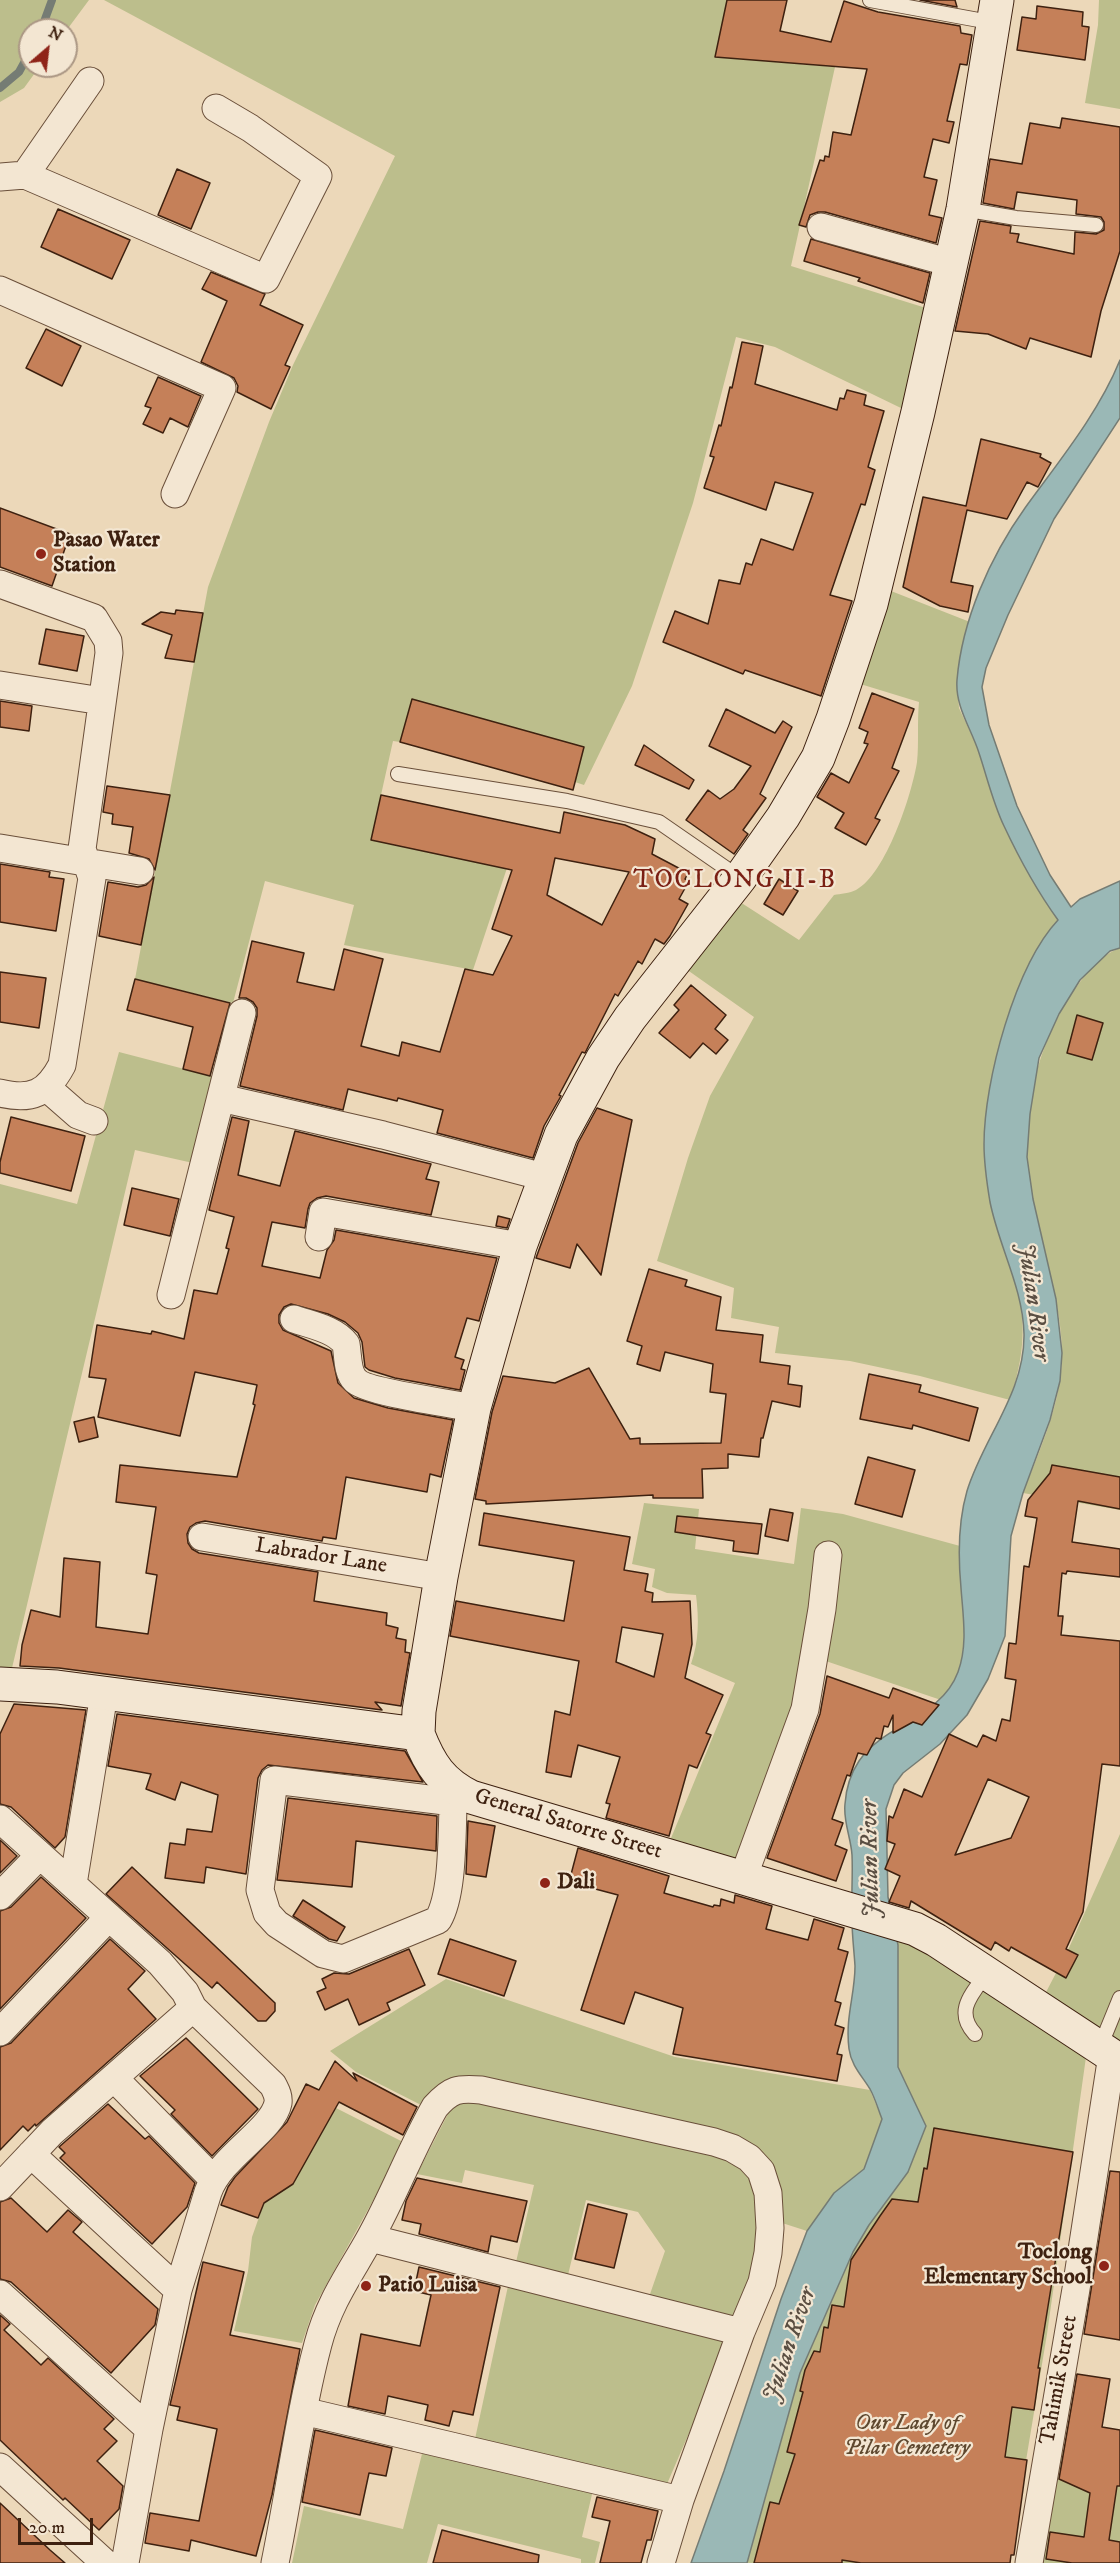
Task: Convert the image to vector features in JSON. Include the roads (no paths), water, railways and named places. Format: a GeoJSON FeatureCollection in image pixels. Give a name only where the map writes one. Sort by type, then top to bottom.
{"type":"FeatureCollection","features":[{"type":"Feature","properties":{"kind":"street"},"geometry":{"type":"LineString","coordinates":[[0,1684],[57,1687],[418,1734],[419,1711],[441,1577],[474,1408],[520,1246],[561,1135],[603,1058],[630,1018],[740,878],[802,787],[818,758],[833,719],[871,604],[918,412],[963,209],[996,12]]}},
{"type":"Feature","properties":{"kind":"street"},"geometry":{"type":"LineString","coordinates":[[90,81],[13,176],[266,279],[318,176],[216,108]]}},
{"type":"Feature","properties":{"kind":"street"},"geometry":{"type":"LineString","coordinates":[[821,227],[951,263]]}},
{"type":"Feature","properties":{"kind":"street"},"geometry":{"type":"LineString","coordinates":[[0,290],[222,388],[175,494]]}},
{"type":"Feature","properties":{"kind":"street"},"geometry":{"type":"LineString","coordinates":[[0,584],[94,618],[108,641],[82,849],[89,863],[92,878],[62,1065],[53,1082],[37,1094],[14,1096],[0,1093]]}},
{"type":"Feature","properties":{"kind":"street"},"geometry":{"type":"LineString","coordinates":[[0,685],[102,701]]}},
{"type":"Feature","properties":{"kind":"street"},"geometry":{"type":"LineString","coordinates":[[0,848],[140,871]]}},
{"type":"Feature","properties":{"kind":"street"},"geometry":{"type":"LineString","coordinates":[[171,1295],[242,1014]]}},
{"type":"Feature","properties":{"kind":"street"},"geometry":{"type":"LineString","coordinates":[[46,1087],[78,1114],[94,1121]]}},
{"type":"Feature","properties":{"kind":"street"},"geometry":{"type":"LineString","coordinates":[[221,1098],[383,1135],[544,1177]]}},
{"type":"Feature","properties":{"kind":"street"},"geometry":{"type":"LineString","coordinates":[[319,1237],[323,1212],[520,1246]]}},
{"type":"Feature","properties":{"kind":"street"},"geometry":{"type":"LineString","coordinates":[[294,1319],[332,1332],[343,1340],[346,1344],[351,1374],[359,1384],[474,1408]]}},
{"type":"Feature","properties":{"kind":"street","name":"Labrador Lane"},"geometry":{"type":"LineString","coordinates":[[202,1537],[441,1577]]}},
{"type":"Feature","properties":{"kind":"street"},"geometry":{"type":"LineString","coordinates":[[743,1878],[805,1709],[822,1609],[828,1555]]}},
{"type":"Feature","properties":{"kind":"street"},"geometry":{"type":"LineString","coordinates":[[73,1884],[104,1694]]}},
{"type":"Feature","properties":{"kind":"street","name":"General Satorre Street"},"geometry":{"type":"LineString","coordinates":[[418,1734],[426,1755],[453,1795],[904,1925],[926,1934],[1111,2054]]}},
{"type":"Feature","properties":{"kind":"street"},"geometry":{"type":"LineString","coordinates":[[274,1780],[453,1795],[447,1893],[443,1911],[438,1920],[343,1959],[323,1954],[277,1924],[267,1913],[260,1890],[274,1780]]}},
{"type":"Feature","properties":{"kind":"street"},"geometry":{"type":"LineString","coordinates":[[0,1819],[160,1963],[185,1992],[193,2008],[273,2085],[278,2094],[274,2112],[213,2179],[178,2290],[149,2429],[125,2563]]}},
{"type":"Feature","properties":{"kind":"street"},"geometry":{"type":"LineString","coordinates":[[0,1896],[40,1855]]}},
{"type":"Feature","properties":{"kind":"street"},"geometry":{"type":"LineString","coordinates":[[0,2032],[109,1917]]}},
{"type":"Feature","properties":{"kind":"street"},"geometry":{"type":"LineString","coordinates":[[0,2187],[31,2154],[193,2008]]}},
{"type":"Feature","properties":{"kind":"street","name":"Tahimik Street"},"geometry":{"type":"LineString","coordinates":[[1029,2563],[1076,2289],[1111,2054]]}},
{"type":"Feature","properties":{"kind":"street"},"geometry":{"type":"LineString","coordinates":[[114,2078],[213,2179]]}},
{"type":"Feature","properties":{"kind":"street"},"geometry":{"type":"LineString","coordinates":[[275,2563],[289,2497],[303,2411],[326,2318],[340,2287],[370,2238],[435,2107],[447,2094],[462,2089],[481,2090],[714,2142],[732,2148],[749,2158],[761,2171],[768,2193],[770,2228],[762,2282],[741,2332],[680,2500],[661,2563]]}},
{"type":"Feature","properties":{"kind":"street"},"geometry":{"type":"LineString","coordinates":[[31,2154],[178,2290]]}},
{"type":"Feature","properties":{"kind":"street"},"geometry":{"type":"LineString","coordinates":[[370,2238],[741,2332]]}},
{"type":"Feature","properties":{"kind":"street"},"geometry":{"type":"LineString","coordinates":[[0,2294],[149,2429]]}},
{"type":"Feature","properties":{"kind":"street"},"geometry":{"type":"LineString","coordinates":[[303,2411],[680,2500]]}},
{"type":"Feature","properties":{"kind":"street"},"geometry":{"type":"LineString","coordinates":[[0,2467],[105,2563]]}},
{"type":"Feature","properties":{"kind":"lane"},"geometry":{"type":"LineString","coordinates":[[870,0],[996,12]]}},
{"type":"Feature","properties":{"kind":"lane"},"geometry":{"type":"LineString","coordinates":[[963,209],[1096,225]]}},
{"type":"Feature","properties":{"kind":"lane"},"geometry":{"type":"LineString","coordinates":[[398,774],[567,801],[659,822],[740,878]]}},
{"type":"Feature","properties":{"kind":"lane"},"geometry":{"type":"LineString","coordinates":[[975,2034],[965,2021],[964,2013],[987,1973]]}},
{"type":"Feature","properties":{"kind":"lane"},"geometry":{"type":"LineString","coordinates":[[1111,2054],[1120,1998]]}},
{"type":"Feature","properties":{"kind":"water","name":"Julian River"},"geometry":{"type":"Polygon","coordinates":[[[1120,360],[1120,418],[1054,519],[1008,615],[986,668],[982,687],[989,725],[1017,806],[1050,875],[1071,907],[1080,899],[1120,881],[1120,948],[1110,951],[1080,980],[1059,1014],[1039,1058],[1030,1114],[1027,1157],[1033,1199],[1056,1299],[1062,1353],[1060,1381],[1050,1420],[1023,1493],[1011,1536],[1005,1636],[988,1679],[967,1715],[940,1744],[903,1773],[894,1785],[886,1809],[888,1897],[898,1945],[898,2067],[926,2126],[908,2172],[869,2225],[853,2252],[800,2373],[747,2563],[691,2563],[781,2299],[807,2231],[834,2193],[864,2169],[882,2119],[872,2092],[854,2065],[849,2049],[848,2027],[855,1966],[852,1926],[852,1855],[845,1817],[846,1798],[851,1776],[859,1761],[883,1738],[939,1700],[950,1687],[961,1662],[964,1630],[959,1551],[964,1503],[974,1471],[1011,1396],[1018,1376],[1024,1334],[1020,1300],[990,1202],[984,1144],[985,1118],[996,1058],[1016,994],[1042,940],[1058,920],[1022,862],[997,808],[958,699],[957,680],[960,657],[971,612],[1000,547],[1089,418],[1120,360]]]}},
{"type":"Feature","properties":{"kind":"waterway"},"geometry":{"type":"LineString","coordinates":[[45,18],[52,0]]}},
{"type":"Feature","properties":{"kind":"waterway"},"geometry":{"type":"LineString","coordinates":[[0,88],[18,73]]}},
{"type":"Feature","properties":{"kind":"place","name":"Pasao Water Station"},"geometry":{"type":"Point","coordinates":[41,554]}},
{"type":"Feature","properties":{"kind":"place","name":"Dali"},"geometry":{"type":"Point","coordinates":[545,1883]}},
{"type":"Feature","properties":{"kind":"place","name":"Toclong Elementary School"},"geometry":{"type":"Point","coordinates":[1104,2266]}},
{"type":"Feature","properties":{"kind":"place","name":"Patio Luisa"},"geometry":{"type":"Point","coordinates":[366,2286]}},
{"type":"Feature","properties":{"kind":"district","name":"TOCLONG II-B"},"geometry":{"type":"Point","coordinates":[735,882]}},
{"type":"Feature","properties":{"kind":"park label","name":"Our Lady of Pilar Cemetery"},"geometry":{"type":"Point","coordinates":[907,2436]}}]}
